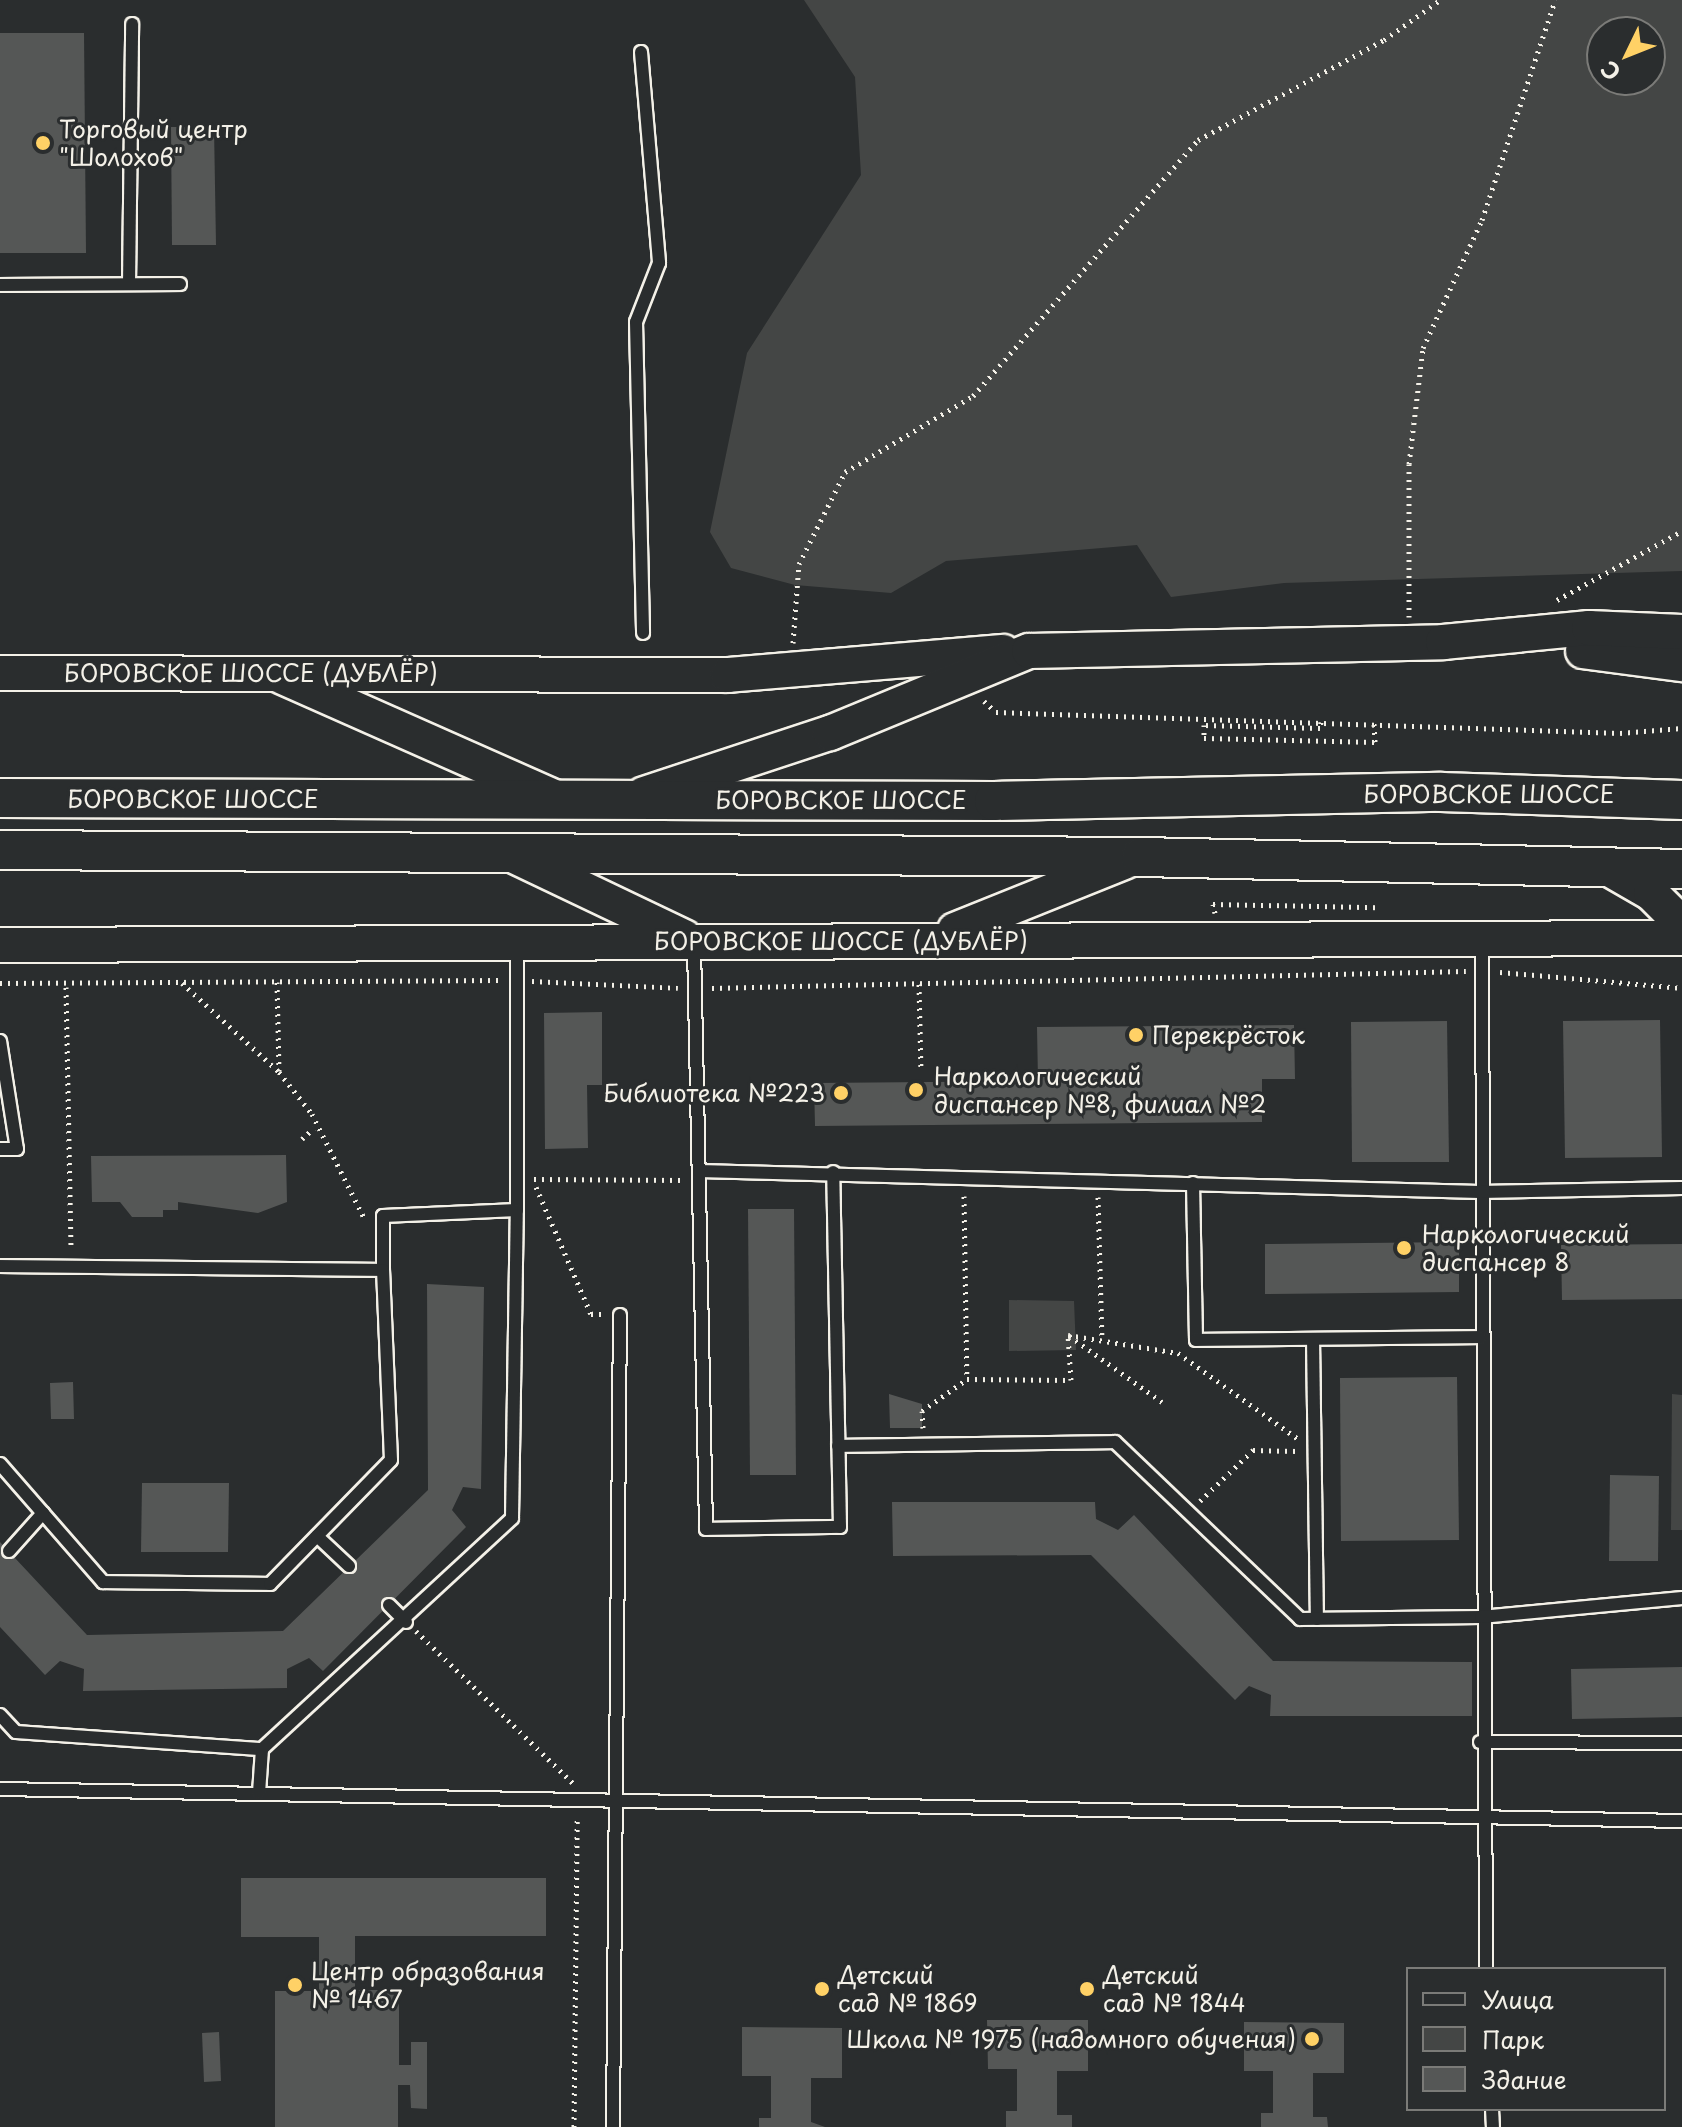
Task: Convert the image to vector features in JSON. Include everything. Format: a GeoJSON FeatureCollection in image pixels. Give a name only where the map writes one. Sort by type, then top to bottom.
{"type":"FeatureCollection","features":[{"type":"Feature","properties":{"kind":"main road","name":"БОРОВСКОЕ ШОССЕ"},"geometry":{"type":"LineString","coordinates":[[0,798],[625,800],[1441,792],[1682,800]]}},
{"type":"Feature","properties":{"kind":"main road"},"geometry":{"type":"LineString","coordinates":[[0,850],[1141,857],[1596,863],[1682,869]]}},
{"type":"Feature","properties":{"kind":"street"},"geometry":{"type":"LineString","coordinates":[[1443,642],[1589,628],[1682,632]]}},
{"type":"Feature","properties":{"kind":"street"},"geometry":{"type":"LineString","coordinates":[[1443,642],[1682,664]]}},
{"type":"Feature","properties":{"kind":"street","name":"БОРОВСКОЕ ШОССЕ (ДУБЛЁР)"},"geometry":{"type":"LineString","coordinates":[[0,673],[270,671],[728,675],[1029,651],[1443,642]]}},
{"type":"Feature","properties":{"kind":"street"},"geometry":{"type":"LineString","coordinates":[[625,800],[736,768],[1029,651]]}},
{"type":"Feature","properties":{"kind":"street"},"geometry":{"type":"LineString","coordinates":[[270,671],[560,800]]}},
{"type":"Feature","properties":{"kind":"street"},"geometry":{"type":"LineString","coordinates":[[507,853],[694,942]]}},
{"type":"Feature","properties":{"kind":"street"},"geometry":{"type":"LineString","coordinates":[[920,940],[1141,857]]}},
{"type":"Feature","properties":{"kind":"street"},"geometry":{"type":"LineString","coordinates":[[1596,863],[1627,876],[1682,924]]}},
{"type":"Feature","properties":{"kind":"street","name":"БОРОВСКОЕ ШОССЕ (ДУБЛЁР)"},"geometry":{"type":"LineString","coordinates":[[0,945],[1482,936],[1682,938]]}},
{"type":"Feature","properties":{"kind":"lane"},"geometry":{"type":"LineString","coordinates":[[129,284],[132,24]]}},
{"type":"Feature","properties":{"kind":"lane"},"geometry":{"type":"LineString","coordinates":[[641,52],[659,263],[636,322],[643,633]]}},
{"type":"Feature","properties":{"kind":"lane"},"geometry":{"type":"LineString","coordinates":[[0,285],[180,284]]}},
{"type":"Feature","properties":{"kind":"lane"},"geometry":{"type":"LineString","coordinates":[[1482,936],[1480,1815],[1486,1967]]}},
{"type":"Feature","properties":{"kind":"lane"},"geometry":{"type":"LineString","coordinates":[[694,942],[706,1529],[840,1527],[833,1172]]}},
{"type":"Feature","properties":{"kind":"lane"},"geometry":{"type":"LineString","coordinates":[[259,1793],[262,1749],[406,1622],[512,1518],[517,944]]}},
{"type":"Feature","properties":{"kind":"lane"},"geometry":{"type":"LineString","coordinates":[[0,1041],[17,1149],[0,1149]]}},
{"type":"Feature","properties":{"kind":"lane"},"geometry":{"type":"LineString","coordinates":[[699,1175],[833,1172],[1480,1192],[1682,1188]]}},
{"type":"Feature","properties":{"kind":"lane"},"geometry":{"type":"LineString","coordinates":[[1193,1183],[1196,1340],[1480,1337]]}},
{"type":"Feature","properties":{"kind":"lane"},"geometry":{"type":"LineString","coordinates":[[0,1464],[103,1582],[270,1584],[391,1460],[383,1216],[517,1210]]}},
{"type":"Feature","properties":{"kind":"lane"},"geometry":{"type":"LineString","coordinates":[[0,1266],[383,1270]]}},
{"type":"Feature","properties":{"kind":"lane"},"geometry":{"type":"LineString","coordinates":[[613,2127],[620,1315]]}},
{"type":"Feature","properties":{"kind":"lane"},"geometry":{"type":"LineString","coordinates":[[1313,1339],[1317,1619]]}},
{"type":"Feature","properties":{"kind":"lane"},"geometry":{"type":"LineString","coordinates":[[838,1446],[1115,1442],[1300,1619],[1481,1617],[1682,1598]]}},
{"type":"Feature","properties":{"kind":"lane"},"geometry":{"type":"LineString","coordinates":[[9,1551],[43,1513]]}},
{"type":"Feature","properties":{"kind":"lane"},"geometry":{"type":"LineString","coordinates":[[317,1536],[349,1566]]}},
{"type":"Feature","properties":{"kind":"lane"},"geometry":{"type":"LineString","coordinates":[[389,1605],[406,1622]]}},
{"type":"Feature","properties":{"kind":"lane"},"geometry":{"type":"LineString","coordinates":[[0,1715],[16,1732],[262,1749]]}},
{"type":"Feature","properties":{"kind":"lane"},"geometry":{"type":"LineString","coordinates":[[1480,1742],[1682,1743]]}},
{"type":"Feature","properties":{"kind":"lane"},"geometry":{"type":"LineString","coordinates":[[0,1789],[1682,1821]]}},
{"type":"Feature","properties":{"kind":"path"},"geometry":{"type":"LineString","coordinates":[[792,648],[799,564],[845,472],[973,396],[1198,140],[1384,40],[1440,0]]}},
{"type":"Feature","properties":{"kind":"path"},"geometry":{"type":"LineString","coordinates":[[1409,620],[1409,464],[1423,348],[1482,220],[1555,0]]}},
{"type":"Feature","properties":{"kind":"path"},"geometry":{"type":"LineString","coordinates":[[1549,605],[1682,531]]}},
{"type":"Feature","properties":{"kind":"path"},"geometry":{"type":"LineString","coordinates":[[962,679],[996,712],[1321,722],[1682,728]]}},
{"type":"Feature","properties":{"kind":"path"},"geometry":{"type":"LineString","coordinates":[[1321,722],[1320,728],[1204,725],[1204,738],[1375,742],[1374,723]]}},
{"type":"Feature","properties":{"kind":"path"},"geometry":{"type":"LineString","coordinates":[[1322,905],[1376,907]]}},
{"type":"Feature","properties":{"kind":"path"},"geometry":{"type":"LineString","coordinates":[[0,983],[66,987],[517,980],[695,989],[1483,971],[1682,988]]}},
{"type":"Feature","properties":{"kind":"path"},"geometry":{"type":"LineString","coordinates":[[277,982],[279,1072]]}},
{"type":"Feature","properties":{"kind":"path"},"geometry":{"type":"LineString","coordinates":[[181,983],[279,1072],[366,1221],[383,1231]]}},
{"type":"Feature","properties":{"kind":"path"},"geometry":{"type":"LineString","coordinates":[[919,984],[921,1070]]}},
{"type":"Feature","properties":{"kind":"path"},"geometry":{"type":"LineString","coordinates":[[66,987],[71,1267]]}},
{"type":"Feature","properties":{"kind":"path"},"geometry":{"type":"LineString","coordinates":[[302,1139],[314,1128]]}},
{"type":"Feature","properties":{"kind":"path"},"geometry":{"type":"LineString","coordinates":[[517,1179],[699,1175]]}},
{"type":"Feature","properties":{"kind":"path"},"geometry":{"type":"LineString","coordinates":[[963,1176],[967,1379]]}},
{"type":"Feature","properties":{"kind":"path"},"geometry":{"type":"LineString","coordinates":[[532,1179],[591,1314],[620,1315]]}},
{"type":"Feature","properties":{"kind":"path"},"geometry":{"type":"LineString","coordinates":[[1098,1180],[1102,1340]]}},
{"type":"Feature","properties":{"kind":"path"},"geometry":{"type":"LineString","coordinates":[[924,1445],[922,1411],[967,1379],[1071,1380],[1068,1335]]}},
{"type":"Feature","properties":{"kind":"path"},"geometry":{"type":"LineString","coordinates":[[1068,1335],[1178,1353],[1315,1451]]}},
{"type":"Feature","properties":{"kind":"path"},"geometry":{"type":"LineString","coordinates":[[1068,1335],[1162,1402]]}},
{"type":"Feature","properties":{"kind":"path"},"geometry":{"type":"LineString","coordinates":[[1188,1512],[1253,1450],[1315,1451]]}},
{"type":"Feature","properties":{"kind":"path"},"geometry":{"type":"LineString","coordinates":[[406,1622],[573,1782],[580,1831],[574,2127]]}},
{"type":"Feature","properties":{"kind":"green space"},"geometry":{"type":"Polygon","coordinates":[[[804,0],[1682,0],[1682,571],[1284,583],[1171,597],[1137,545],[946,561],[891,593],[795,585],[731,568],[710,532],[747,353],[861,175],[855,77],[804,0]]]}},
{"type":"Feature","properties":{"kind":"green space"},"geometry":{"type":"Polygon","coordinates":[[[1009,1300],[1074,1301],[1076,1350],[1009,1351],[1009,1300]]]}},
{"type":"Feature","properties":{"kind":"green space"},"geometry":{"type":"Polygon","coordinates":[[[1672,1394],[1682,1395],[1682,1530],[1671,1530],[1672,1394]]]}},
{"type":"Feature","properties":{"kind":"building","name":"Торговый центр \"Шолохов\""},"geometry":{"type":"Polygon","coordinates":[[[0,33],[84,33],[86,253],[0,253],[0,33]]]}},
{"type":"Feature","properties":{"kind":"building"},"geometry":{"type":"Polygon","coordinates":[[[171,127],[214,127],[216,245],[172,245],[171,127]]]}},
{"type":"Feature","properties":{"kind":"building"},"geometry":{"type":"Polygon","coordinates":[[[602,1012],[602,1085],[587,1085],[588,1148],[545,1149],[544,1013],[602,1012]]]}},
{"type":"Feature","properties":{"kind":"building"},"geometry":{"type":"Polygon","coordinates":[[[1660,1020],[1662,1157],[1565,1158],[1563,1021],[1660,1020]]]}},
{"type":"Feature","properties":{"kind":"building"},"geometry":{"type":"Polygon","coordinates":[[[1447,1021],[1449,1162],[1352,1162],[1351,1022],[1447,1021]]]}},
{"type":"Feature","properties":{"kind":"building"},"geometry":{"type":"Polygon","coordinates":[[[1294,1025],[1295,1079],[1262,1079],[1262,1122],[815,1126],[814,1083],[1038,1081],[1037,1027],[1294,1025]]]}},
{"type":"Feature","properties":{"kind":"building"},"geometry":{"type":"Polygon","coordinates":[[[286,1155],[287,1202],[258,1213],[178,1202],[178,1210],[163,1210],[163,1217],[132,1217],[120,1202],[92,1202],[91,1156],[286,1155]]]}},
{"type":"Feature","properties":{"kind":"building"},"geometry":{"type":"Polygon","coordinates":[[[748,1209],[794,1209],[796,1475],[750,1475],[748,1209]]]}},
{"type":"Feature","properties":{"kind":"building"},"geometry":{"type":"Polygon","coordinates":[[[1459,1242],[1459,1292],[1265,1294],[1265,1244],[1459,1242]]]}},
{"type":"Feature","properties":{"kind":"building"},"geometry":{"type":"Polygon","coordinates":[[[1682,1244],[1682,1299],[1562,1300],[1561,1245],[1682,1244]]]}},
{"type":"Feature","properties":{"kind":"building"},"geometry":{"type":"Polygon","coordinates":[[[427,1284],[484,1287],[481,1489],[463,1487],[452,1510],[466,1527],[323,1671],[309,1658],[287,1669],[287,1688],[83,1691],[84,1669],[60,1661],[45,1675],[0,1627],[0,1542],[87,1635],[283,1631],[428,1490],[427,1284]]]}},
{"type":"Feature","properties":{"kind":"building"},"geometry":{"type":"Polygon","coordinates":[[[1457,1377],[1459,1540],[1341,1541],[1340,1378],[1457,1377]]]}},
{"type":"Feature","properties":{"kind":"building"},"geometry":{"type":"Polygon","coordinates":[[[73,1382],[74,1419],[51,1419],[50,1383],[73,1382]]]}},
{"type":"Feature","properties":{"kind":"building"},"geometry":{"type":"Polygon","coordinates":[[[889,1394],[922,1404],[922,1428],[890,1428],[889,1394]]]}},
{"type":"Feature","properties":{"kind":"building"},"geometry":{"type":"Polygon","coordinates":[[[1610,1475],[1659,1476],[1658,1561],[1609,1561],[1610,1475]]]}},
{"type":"Feature","properties":{"kind":"building"},"geometry":{"type":"Polygon","coordinates":[[[142,1483],[229,1483],[228,1552],[141,1552],[142,1483]]]}},
{"type":"Feature","properties":{"kind":"building"},"geometry":{"type":"Polygon","coordinates":[[[892,1502],[1095,1502],[1096,1519],[1118,1530],[1134,1515],[1273,1661],[1472,1662],[1472,1716],[1270,1716],[1271,1695],[1249,1686],[1235,1700],[1091,1555],[893,1556],[892,1502]]]}},
{"type":"Feature","properties":{"kind":"building"},"geometry":{"type":"Polygon","coordinates":[[[1682,1667],[1682,1717],[1572,1719],[1571,1669],[1682,1667]]]}},
{"type":"Feature","properties":{"kind":"building"},"geometry":{"type":"Polygon","coordinates":[[[241,1878],[546,1878],[546,1936],[355,1936],[355,1990],[399,1990],[399,2065],[411,2065],[411,2042],[427,2042],[427,2109],[411,2108],[410,2085],[398,2085],[398,2127],[275,2127],[275,1991],[319,1991],[319,1937],[241,1937],[241,1878]]]}},
{"type":"Feature","properties":{"kind":"building"},"geometry":{"type":"Polygon","coordinates":[[[987,2020],[1088,2020],[1088,2071],[1057,2071],[1057,2115],[1072,2115],[1072,2127],[1006,2127],[1006,2111],[1017,2111],[1017,2069],[988,2069],[987,2020]]]}},
{"type":"Feature","properties":{"kind":"building"},"geometry":{"type":"Polygon","coordinates":[[[1244,2022],[1344,2023],[1344,2073],[1313,2073],[1313,2117],[1327,2117],[1328,2127],[1261,2127],[1261,2113],[1273,2113],[1273,2071],[1244,2071],[1244,2022]]]}},
{"type":"Feature","properties":{"kind":"building"},"geometry":{"type":"Polygon","coordinates":[[[742,2027],[842,2028],[842,2078],[811,2078],[811,2122],[825,2127],[759,2127],[759,2118],[771,2118],[771,2076],[742,2076],[742,2027]]]}},
{"type":"Feature","properties":{"kind":"building"},"geometry":{"type":"Polygon","coordinates":[[[219,2032],[221,2081],[204,2082],[202,2033],[219,2032]]]}},
{"type":"Feature","properties":{"kind":"place","name":"Торговый центр \"Шолохов\""},"geometry":{"type":"Point","coordinates":[43,143]}},
{"type":"Feature","properties":{"kind":"place","name":"Перекрёсток"},"geometry":{"type":"Point","coordinates":[1136,1035]}},
{"type":"Feature","properties":{"kind":"place","name":"Наркологический диспансер №8, филиал №2"},"geometry":{"type":"Point","coordinates":[916,1090]}},
{"type":"Feature","properties":{"kind":"place","name":"Библиотека №223"},"geometry":{"type":"Point","coordinates":[841,1093]}},
{"type":"Feature","properties":{"kind":"place","name":"Наркологический диспансер 8"},"geometry":{"type":"Point","coordinates":[1404,1248]}},
{"type":"Feature","properties":{"kind":"place","name":"Центр образования № 1467"},"geometry":{"type":"Point","coordinates":[295,1985]}},
{"type":"Feature","properties":{"kind":"place","name":"Детский сад № 1869"},"geometry":{"type":"Point","coordinates":[822,1989]}},
{"type":"Feature","properties":{"kind":"place","name":"Детский сад № 1844"},"geometry":{"type":"Point","coordinates":[1087,1989]}},
{"type":"Feature","properties":{"kind":"place","name":"Школа № 1975 (надомного обучения)"},"geometry":{"type":"Point","coordinates":[1312,2039]}}]}
